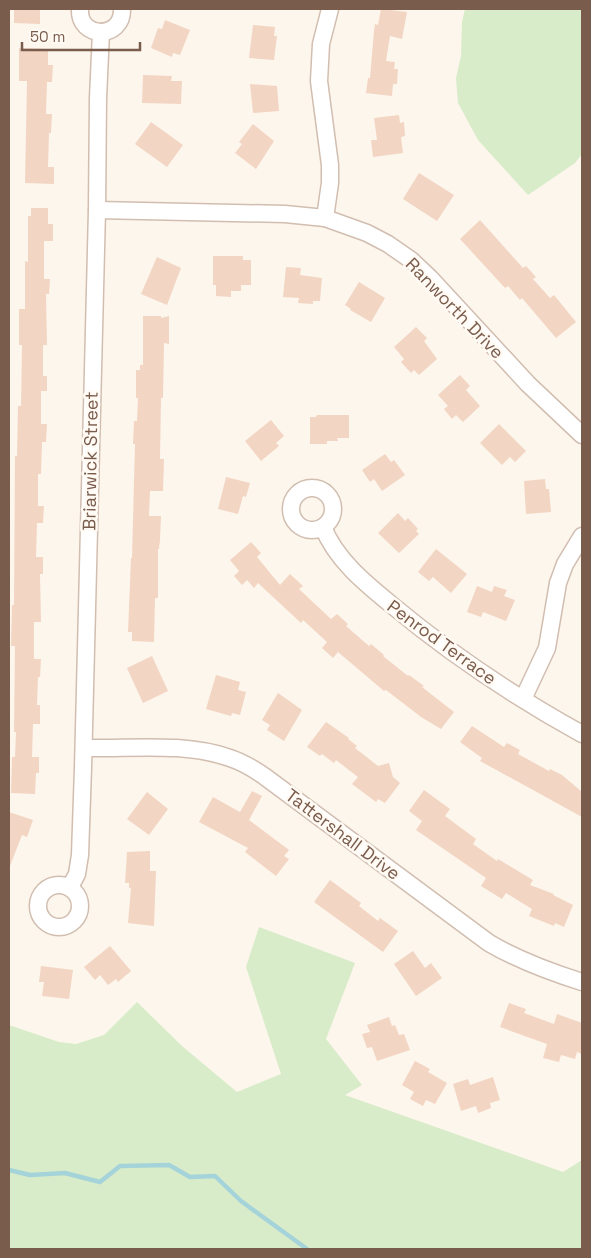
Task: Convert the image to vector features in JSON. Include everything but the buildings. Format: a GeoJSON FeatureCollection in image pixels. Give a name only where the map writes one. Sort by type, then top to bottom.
{"type":"FeatureCollection","features":[{"type":"Feature","properties":{"kind":"street"},"geometry":{"type":"LineString","coordinates":[[80,9],[81,19],[85,25],[90,29],[101,32],[112,30],[117,25],[121,18],[122,9]]}},
{"type":"Feature","properties":{"kind":"street"},"geometry":{"type":"LineString","coordinates":[[325,218],[330,183],[330,165],[319,82],[321,44],[330,9]]}},
{"type":"Feature","properties":{"kind":"street","name":"Briarwick Street"},"geometry":{"type":"LineString","coordinates":[[70,888],[77,874],[80,855],[84,748],[101,32]]}},
{"type":"Feature","properties":{"kind":"street","name":"Ranworth Drive"},"geometry":{"type":"LineString","coordinates":[[97,210],[285,214],[325,218],[367,233],[388,244],[411,260],[528,384],[582,435]]}},
{"type":"Feature","properties":{"kind":"street","name":"Penrod Terrace"},"geometry":{"type":"LineString","coordinates":[[322,528],[335,551],[383,598],[468,664],[582,734]]}},
{"type":"Feature","properties":{"kind":"street"},"geometry":{"type":"LineString","coordinates":[[523,699],[547,648],[558,583],[566,564],[582,536]]}},
{"type":"Feature","properties":{"kind":"street","name":"Tattershall Drive"},"geometry":{"type":"LineString","coordinates":[[84,748],[184,749],[214,753],[241,762],[264,776],[489,943],[532,964],[582,982]]}},
{"type":"Feature","properties":{"kind":"green space"},"geometry":{"type":"Polygon","coordinates":[[[465,9],[582,9],[582,154],[575,163],[528,195],[478,140],[458,103],[456,78],[461,56],[462,22],[465,9]]]}},
{"type":"Feature","properties":{"kind":"green space"},"geometry":{"type":"Polygon","coordinates":[[[259,927],[355,963],[326,1039],[362,1085],[345,1095],[563,1172],[582,1160],[582,1249],[9,1249],[9,1025],[59,1042],[76,1044],[104,1035],[137,1002],[182,1046],[237,1092],[281,1074],[246,967],[259,927]]]}},
{"type":"Feature","properties":{"kind":"waterway"},"geometry":{"type":"LineString","coordinates":[[9,1170],[30,1175],[65,1173],[100,1182],[120,1166],[169,1165],[190,1177],[215,1176],[241,1201],[307,1249]]}}]}
